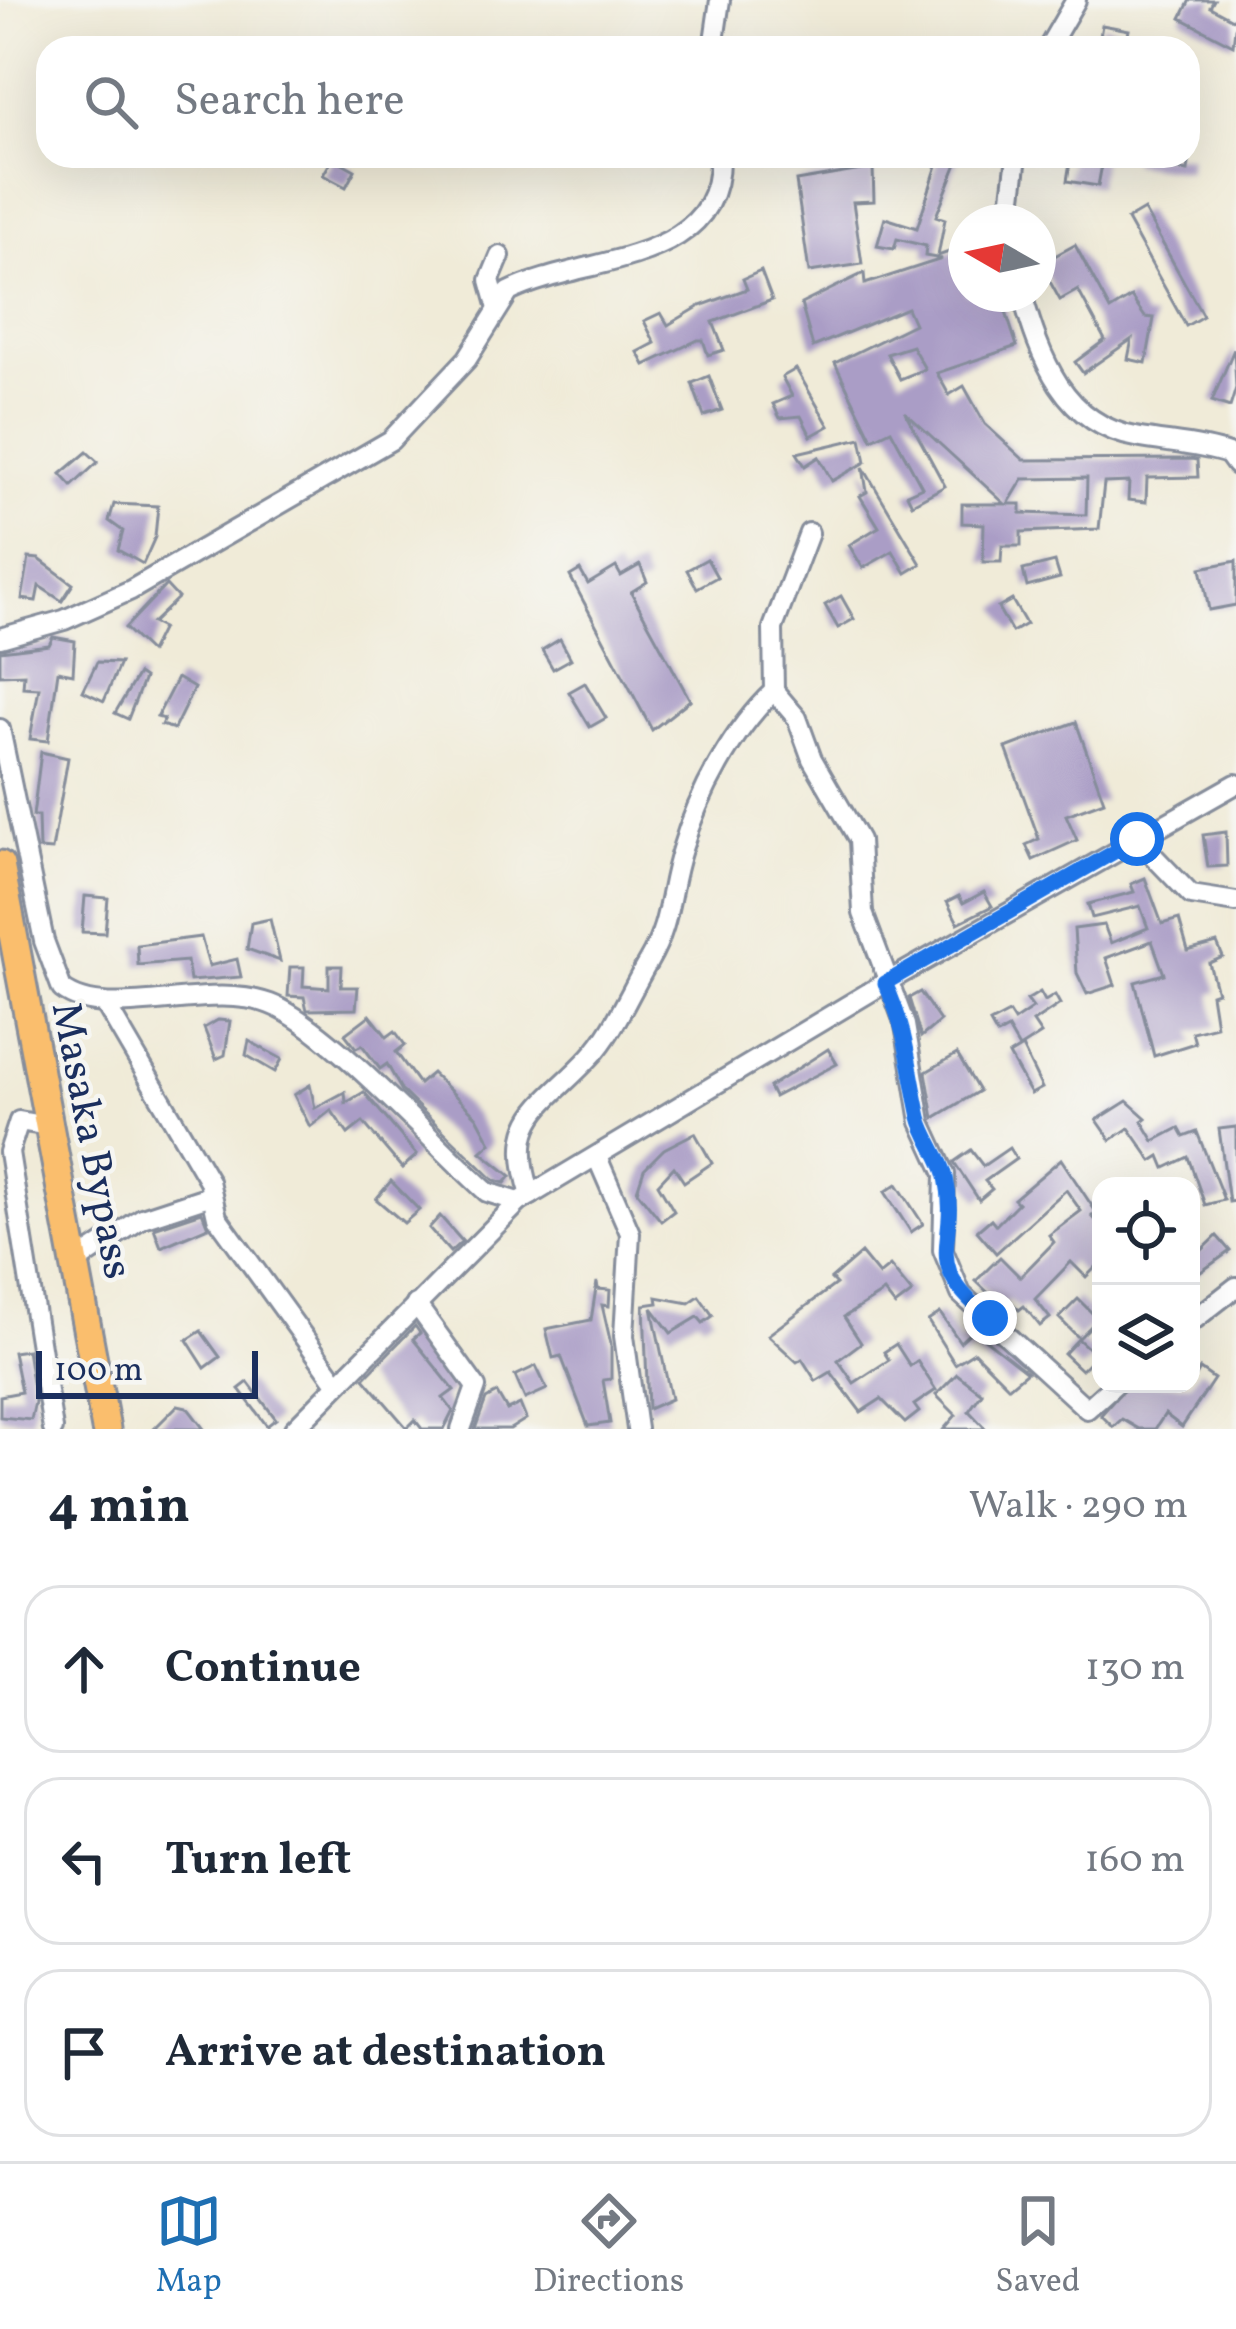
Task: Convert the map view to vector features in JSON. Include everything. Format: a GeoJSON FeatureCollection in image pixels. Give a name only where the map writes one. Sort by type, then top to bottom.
{"type":"FeatureCollection","features":[{"type":"Feature","properties":{"kind":"highway","name":"Masaka Bypass"},"geometry":{"type":"LineString","coordinates":[[0,866],[106,1429]]}},
{"type":"Feature","properties":{"kind":"street"},"geometry":{"type":"LineString","coordinates":[[714,36],[720,0]]}},
{"type":"Feature","properties":{"kind":"street"},"geometry":{"type":"LineString","coordinates":[[1055,36],[1076,0]]}},
{"type":"Feature","properties":{"kind":"street"},"geometry":{"type":"LineString","coordinates":[[0,638],[64,620],[131,590],[391,440],[466,359],[496,305],[532,280],[687,234],[701,222],[712,200],[717,168]]}},
{"type":"Feature","properties":{"kind":"street"},"geometry":{"type":"LineString","coordinates":[[1011,204],[1015,168]]}},
{"type":"Feature","properties":{"kind":"street"},"geometry":{"type":"LineString","coordinates":[[496,305],[490,280],[500,256]]}},
{"type":"Feature","properties":{"kind":"street"},"geometry":{"type":"LineString","coordinates":[[1028,312],[1044,359],[1082,415],[1132,437],[1228,454],[1236,465]]}},
{"type":"Feature","properties":{"kind":"street"},"geometry":{"type":"LineString","coordinates":[[808,533],[773,628],[774,691],[797,718],[812,760],[859,840],[863,913],[885,983],[905,1025],[921,1122],[945,1174],[944,1250],[961,1294],[1087,1408],[1104,1393]]}},
{"type":"Feature","properties":{"kind":"street"},"geometry":{"type":"LineString","coordinates":[[525,1199],[523,1143],[530,1113],[592,1056],[668,928],[681,850],[702,798],[749,714],[774,691]]}},
{"type":"Feature","properties":{"kind":"street"},"geometry":{"type":"LineString","coordinates":[[0,729],[54,975],[73,997],[106,1005],[158,997],[242,997],[291,1014],[487,1192],[525,1199]]}},
{"type":"Feature","properties":{"kind":"street"},"geometry":{"type":"LineString","coordinates":[[293,1429],[491,1226],[525,1199],[885,983],[1236,784]]}},
{"type":"Feature","properties":{"kind":"street"},"geometry":{"type":"LineString","coordinates":[[1137,839],[1191,895],[1212,903],[1236,902]]}},
{"type":"Feature","properties":{"kind":"street"},"geometry":{"type":"LineString","coordinates":[[106,1005],[187,1141],[217,1217],[235,1238],[250,1270],[337,1383]]}},
{"type":"Feature","properties":{"kind":"street"},"geometry":{"type":"LineString","coordinates":[[48,1126],[19,1121],[8,1152],[53,1429]]}},
{"type":"Feature","properties":{"kind":"street"},"geometry":{"type":"LineString","coordinates":[[597,1157],[630,1233],[624,1336],[638,1429]]}},
{"type":"Feature","properties":{"kind":"street"},"geometry":{"type":"LineString","coordinates":[[487,1192],[491,1226]]}},
{"type":"Feature","properties":{"kind":"street"},"geometry":{"type":"LineString","coordinates":[[77,1279],[81,1259],[106,1246],[116,1234],[142,1218],[212,1195]]}},
{"type":"Feature","properties":{"kind":"street"},"geometry":{"type":"LineString","coordinates":[[1200,1315],[1236,1287]]}},
{"type":"Feature","properties":{"kind":"street"},"geometry":{"type":"LineString","coordinates":[[416,1304],[476,1387],[461,1429]]}},
{"type":"Feature","properties":{"kind":"building"},"geometry":{"type":"Polygon","coordinates":[[[1190,0],[1214,0],[1210,7],[1236,21],[1233,45],[1181,18],[1190,0]]]}},
{"type":"Feature","properties":{"kind":"building"},"geometry":{"type":"Polygon","coordinates":[[[1102,25],[1129,30],[1128,36],[1100,36],[1102,25]]]}},
{"type":"Feature","properties":{"kind":"building"},"geometry":{"type":"Polygon","coordinates":[[[327,168],[355,170],[346,187],[323,175],[327,168]]]}},
{"type":"Feature","properties":{"kind":"building"},"geometry":{"type":"Polygon","coordinates":[[[873,168],[874,201],[853,202],[862,264],[809,272],[796,181],[873,168]]]}},
{"type":"Feature","properties":{"kind":"building"},"geometry":{"type":"Polygon","coordinates":[[[936,168],[955,168],[936,216],[945,219],[938,256],[948,252],[948,312],[1006,312],[1017,346],[937,373],[949,395],[964,386],[985,424],[1024,460],[1191,459],[1197,460],[1198,477],[1147,478],[1146,502],[1128,500],[1129,482],[1104,483],[1099,529],[1021,532],[1021,546],[1002,546],[1001,562],[983,562],[984,524],[962,523],[962,504],[1005,504],[905,412],[945,486],[912,504],[907,494],[922,487],[891,430],[872,439],[835,363],[914,324],[907,308],[813,347],[801,304],[864,273],[865,284],[942,259],[925,256],[926,246],[897,239],[894,249],[877,246],[885,218],[917,228],[936,168]],[[912,346],[887,354],[900,379],[925,369],[912,346]],[[1087,478],[1023,479],[1008,504],[1021,504],[1021,513],[1086,515],[1087,478]]]}},
{"type":"Feature","properties":{"kind":"building"},"geometry":{"type":"Polygon","coordinates":[[[1069,168],[1101,168],[1098,186],[1067,181],[1069,168]]]}},
{"type":"Feature","properties":{"kind":"building"},"geometry":{"type":"Polygon","coordinates":[[[1144,210],[1203,316],[1186,326],[1127,220],[1144,210]]]}},
{"type":"Feature","properties":{"kind":"building"},"geometry":{"type":"Polygon","coordinates":[[[1075,245],[1110,310],[1131,297],[1145,317],[1154,318],[1146,363],[1128,359],[1132,339],[1083,373],[1075,362],[1105,340],[1078,290],[1060,300],[1056,255],[1075,245]]]}},
{"type":"Feature","properties":{"kind":"building"},"geometry":{"type":"Polygon","coordinates":[[[761,271],[772,300],[713,322],[724,350],[708,355],[703,340],[698,340],[645,365],[638,352],[655,343],[644,321],[661,313],[668,325],[700,306],[747,289],[743,279],[761,271]]]}},
{"type":"Feature","properties":{"kind":"building"},"geometry":{"type":"Polygon","coordinates":[[[1234,349],[1236,388],[1230,407],[1212,401],[1234,349]]]}},
{"type":"Feature","properties":{"kind":"building"},"geometry":{"type":"Polygon","coordinates":[[[796,369],[829,426],[811,436],[801,416],[780,418],[773,404],[792,396],[782,377],[796,369]]]}},
{"type":"Feature","properties":{"kind":"building"},"geometry":{"type":"Polygon","coordinates":[[[709,376],[722,410],[704,416],[692,383],[709,376]]]}},
{"type":"Feature","properties":{"kind":"building"},"geometry":{"type":"Polygon","coordinates":[[[861,438],[866,462],[832,481],[819,457],[805,466],[797,453],[861,438]]]}},
{"type":"Feature","properties":{"kind":"building"},"geometry":{"type":"Polygon","coordinates":[[[87,452],[98,462],[72,486],[61,474],[87,452]]]}},
{"type":"Feature","properties":{"kind":"building"},"geometry":{"type":"Polygon","coordinates":[[[863,467],[921,564],[906,573],[893,551],[863,568],[849,545],[879,527],[860,496],[867,492],[863,467]]]}},
{"type":"Feature","properties":{"kind":"building"},"geometry":{"type":"Polygon","coordinates":[[[114,504],[158,506],[155,537],[143,564],[118,550],[123,531],[109,521],[114,504]]]}},
{"type":"Feature","properties":{"kind":"building"},"geometry":{"type":"Polygon","coordinates":[[[29,558],[39,559],[73,584],[62,601],[39,586],[36,601],[22,599],[29,558]]]}},
{"type":"Feature","properties":{"kind":"building"},"geometry":{"type":"Polygon","coordinates":[[[707,559],[717,577],[697,588],[687,570],[707,559]]]}},
{"type":"Feature","properties":{"kind":"building"},"geometry":{"type":"Polygon","coordinates":[[[1236,561],[1236,605],[1209,610],[1201,568],[1236,561]]]}},
{"type":"Feature","properties":{"kind":"building"},"geometry":{"type":"Polygon","coordinates":[[[1055,562],[1060,578],[1027,587],[1023,570],[1055,562]]]}},
{"type":"Feature","properties":{"kind":"building"},"geometry":{"type":"Polygon","coordinates":[[[640,565],[647,582],[631,592],[690,700],[652,730],[570,576],[580,570],[588,584],[616,567],[621,576],[640,565]]]}},
{"type":"Feature","properties":{"kind":"building"},"geometry":{"type":"Polygon","coordinates":[[[166,585],[178,598],[152,623],[162,628],[150,652],[125,628],[166,585]]]}},
{"type":"Feature","properties":{"kind":"building"},"geometry":{"type":"Polygon","coordinates":[[[841,596],[854,619],[838,628],[825,605],[841,596]]]}},
{"type":"Feature","properties":{"kind":"building"},"geometry":{"type":"Polygon","coordinates":[[[1012,600],[1026,624],[1012,632],[998,608],[1012,600]]]}},
{"type":"Feature","properties":{"kind":"building"},"geometry":{"type":"Polygon","coordinates":[[[53,637],[75,641],[73,674],[58,671],[48,741],[30,739],[39,688],[23,687],[24,674],[0,675],[0,651],[49,645],[53,637]]]}},
{"type":"Feature","properties":{"kind":"building"},"geometry":{"type":"Polygon","coordinates":[[[560,639],[571,659],[553,669],[542,650],[560,639]]]}},
{"type":"Feature","properties":{"kind":"building"},"geometry":{"type":"Polygon","coordinates":[[[97,662],[120,663],[104,701],[83,691],[97,662]]]}},
{"type":"Feature","properties":{"kind":"building"},"geometry":{"type":"Polygon","coordinates":[[[138,674],[144,678],[128,719],[115,713],[138,674]]]}},
{"type":"Feature","properties":{"kind":"building"},"geometry":{"type":"Polygon","coordinates":[[[177,678],[194,688],[174,729],[161,725],[164,719],[157,717],[177,678]]]}},
{"type":"Feature","properties":{"kind":"building"},"geometry":{"type":"Polygon","coordinates":[[[585,683],[606,718],[590,727],[569,692],[585,683]]]}},
{"type":"Feature","properties":{"kind":"building"},"geometry":{"type":"Polygon","coordinates":[[[1076,722],[1104,801],[1066,815],[1077,840],[1033,860],[1026,845],[1039,839],[1006,748],[1076,722]]]}},
{"type":"Feature","properties":{"kind":"building"},"geometry":{"type":"Polygon","coordinates":[[[41,752],[68,758],[52,850],[39,849],[38,816],[33,816],[41,752]]]}},
{"type":"Feature","properties":{"kind":"building"},"geometry":{"type":"Polygon","coordinates":[[[1226,832],[1227,866],[1208,867],[1203,835],[1226,832]]]}},
{"type":"Feature","properties":{"kind":"building"},"geometry":{"type":"Polygon","coordinates":[[[1145,878],[1162,924],[1179,919],[1188,951],[1217,943],[1223,957],[1209,963],[1217,992],[1211,994],[1216,1026],[1192,1032],[1195,1043],[1154,1056],[1135,982],[1164,974],[1152,941],[1106,958],[1115,985],[1087,994],[1077,973],[1074,929],[1104,925],[1111,943],[1148,928],[1140,906],[1092,918],[1088,904],[1134,892],[1131,884],[1145,878]]]}},
{"type":"Feature","properties":{"kind":"building"},"geometry":{"type":"Polygon","coordinates":[[[984,892],[992,906],[958,923],[947,902],[959,896],[963,903],[984,892]]]}},
{"type":"Feature","properties":{"kind":"building"},"geometry":{"type":"Polygon","coordinates":[[[85,896],[108,898],[105,933],[82,932],[85,896]]]}},
{"type":"Feature","properties":{"kind":"building"},"geometry":{"type":"Polygon","coordinates":[[[270,919],[280,961],[247,949],[251,923],[270,919]]]}},
{"type":"Feature","properties":{"kind":"building"},"geometry":{"type":"Polygon","coordinates":[[[201,937],[209,966],[237,959],[241,977],[190,981],[187,961],[138,965],[137,945],[201,937]]]}},
{"type":"Feature","properties":{"kind":"building"},"geometry":{"type":"Polygon","coordinates":[[[329,966],[342,966],[341,987],[358,987],[356,1009],[307,1010],[304,997],[288,996],[290,967],[304,967],[303,986],[329,988],[329,966]]]}},
{"type":"Feature","properties":{"kind":"building"},"geometry":{"type":"Polygon","coordinates":[[[920,992],[940,1021],[921,1037],[909,998],[920,992]]]}},
{"type":"Feature","properties":{"kind":"building"},"geometry":{"type":"Polygon","coordinates":[[[1040,992],[1045,1001],[1055,995],[1060,1004],[1033,1022],[1041,1034],[1019,1048],[1008,1029],[997,1035],[990,1023],[1009,1013],[1014,1021],[1033,1008],[1027,1000],[1040,992]]]}},
{"type":"Feature","properties":{"kind":"building"},"geometry":{"type":"Polygon","coordinates":[[[370,1015],[387,1037],[395,1031],[405,1045],[396,1052],[419,1084],[432,1073],[477,1117],[491,1143],[481,1152],[511,1176],[505,1183],[494,1180],[402,1091],[387,1064],[380,1069],[362,1045],[356,1048],[345,1034],[370,1015]]]}},
{"type":"Feature","properties":{"kind":"building"},"geometry":{"type":"Polygon","coordinates":[[[218,1020],[230,1021],[225,1055],[216,1059],[204,1028],[218,1020]]]}},
{"type":"Feature","properties":{"kind":"building"},"geometry":{"type":"Polygon","coordinates":[[[249,1041],[282,1059],[275,1072],[246,1055],[249,1041]]]}},
{"type":"Feature","properties":{"kind":"building"},"geometry":{"type":"Polygon","coordinates":[[[1022,1047],[1042,1088],[1031,1094],[1009,1055],[1022,1047]]]}},
{"type":"Feature","properties":{"kind":"building"},"geometry":{"type":"Polygon","coordinates":[[[828,1049],[837,1064],[774,1097],[769,1087],[828,1049]]]}},
{"type":"Feature","properties":{"kind":"building"},"geometry":{"type":"Polygon","coordinates":[[[957,1054],[979,1091],[934,1118],[926,1072],[957,1054]]]}},
{"type":"Feature","properties":{"kind":"building"},"geometry":{"type":"Polygon","coordinates":[[[310,1085],[315,1108],[345,1092],[346,1103],[364,1092],[417,1155],[402,1168],[363,1122],[348,1134],[331,1110],[310,1127],[294,1095],[310,1085]]]}},
{"type":"Feature","properties":{"kind":"building"},"geometry":{"type":"Polygon","coordinates":[[[1127,1101],[1146,1118],[1142,1121],[1154,1141],[1179,1128],[1184,1137],[1197,1132],[1224,1200],[1205,1205],[1200,1177],[1195,1177],[1188,1157],[1165,1168],[1160,1156],[1152,1161],[1129,1128],[1111,1140],[1097,1120],[1127,1101]]]}},
{"type":"Feature","properties":{"kind":"building"},"geometry":{"type":"Polygon","coordinates":[[[1236,1127],[1236,1201],[1229,1202],[1219,1129],[1236,1127]]]}},
{"type":"Feature","properties":{"kind":"building"},"geometry":{"type":"Polygon","coordinates":[[[695,1133],[712,1163],[684,1182],[674,1167],[658,1184],[674,1211],[661,1221],[637,1191],[644,1169],[664,1149],[695,1133]]]}},
{"type":"Feature","properties":{"kind":"building"},"geometry":{"type":"Polygon","coordinates":[[[1009,1148],[1016,1159],[985,1181],[992,1189],[979,1200],[954,1162],[971,1150],[983,1166],[1009,1148]]]}},
{"type":"Feature","properties":{"kind":"building"},"geometry":{"type":"Polygon","coordinates":[[[1061,1159],[1092,1206],[1092,1271],[1086,1277],[1071,1262],[1035,1299],[1050,1318],[1040,1326],[1024,1306],[1019,1310],[1009,1300],[1003,1307],[976,1281],[1000,1257],[1020,1277],[1054,1242],[1049,1235],[1081,1211],[1066,1190],[996,1253],[977,1231],[991,1219],[996,1225],[1018,1203],[1014,1199],[1061,1159]]]}},
{"type":"Feature","properties":{"kind":"building"},"geometry":{"type":"Polygon","coordinates":[[[391,1181],[419,1210],[404,1223],[376,1199],[391,1181]]]}},
{"type":"Feature","properties":{"kind":"building"},"geometry":{"type":"Polygon","coordinates":[[[897,1184],[923,1224],[911,1232],[885,1192],[897,1184]]]}},
{"type":"Feature","properties":{"kind":"building"},"geometry":{"type":"Polygon","coordinates":[[[202,1212],[208,1227],[161,1247],[154,1228],[202,1212]]]}},
{"type":"Feature","properties":{"kind":"building"},"geometry":{"type":"Polygon","coordinates":[[[440,1216],[462,1241],[450,1252],[429,1228],[440,1216]]]}},
{"type":"Feature","properties":{"kind":"building"},"geometry":{"type":"Polygon","coordinates":[[[1217,1236],[1230,1251],[1200,1273],[1200,1252],[1217,1236]]]}},
{"type":"Feature","properties":{"kind":"building"},"geometry":{"type":"Polygon","coordinates":[[[861,1253],[879,1275],[890,1266],[912,1293],[895,1306],[884,1292],[844,1317],[861,1343],[838,1360],[854,1383],[889,1360],[884,1352],[896,1344],[910,1366],[917,1361],[936,1390],[914,1405],[919,1412],[905,1423],[881,1399],[861,1412],[831,1372],[816,1381],[802,1359],[797,1362],[768,1335],[836,1284],[831,1279],[861,1253]]]}},
{"type":"Feature","properties":{"kind":"building"},"geometry":{"type":"Polygon","coordinates":[[[597,1282],[598,1289],[610,1290],[609,1306],[602,1305],[611,1344],[611,1379],[603,1380],[610,1423],[588,1426],[561,1356],[553,1358],[546,1329],[591,1320],[597,1282]]]}},
{"type":"Feature","properties":{"kind":"building"},"geometry":{"type":"Polygon","coordinates":[[[699,1296],[713,1316],[703,1323],[698,1317],[671,1333],[652,1308],[671,1399],[648,1409],[644,1305],[658,1303],[657,1297],[689,1303],[699,1296]]]}},
{"type":"Feature","properties":{"kind":"building"},"geometry":{"type":"Polygon","coordinates":[[[1078,1299],[1092,1313],[1092,1325],[1079,1338],[1059,1318],[1078,1299]]]}},
{"type":"Feature","properties":{"kind":"building"},"geometry":{"type":"Polygon","coordinates":[[[940,1313],[960,1342],[973,1330],[1027,1372],[1009,1387],[974,1352],[955,1364],[928,1321],[940,1313]]]}},
{"type":"Feature","properties":{"kind":"building"},"geometry":{"type":"Polygon","coordinates":[[[415,1326],[420,1333],[413,1339],[454,1390],[443,1398],[453,1411],[444,1429],[422,1429],[415,1420],[407,1428],[364,1378],[415,1326]]]}},
{"type":"Feature","properties":{"kind":"building"},"geometry":{"type":"Polygon","coordinates":[[[201,1331],[220,1357],[205,1368],[187,1340],[201,1331]]]}},
{"type":"Feature","properties":{"kind":"building"},"geometry":{"type":"Polygon","coordinates":[[[1078,1339],[1092,1351],[1092,1359],[1081,1370],[1064,1354],[1078,1339]]]}},
{"type":"Feature","properties":{"kind":"building"},"geometry":{"type":"Polygon","coordinates":[[[27,1350],[35,1402],[31,1420],[0,1417],[0,1396],[21,1392],[13,1352],[27,1350]]]}},
{"type":"Feature","properties":{"kind":"building"},"geometry":{"type":"Polygon","coordinates":[[[536,1366],[547,1389],[525,1399],[515,1376],[536,1366]]]}},
{"type":"Feature","properties":{"kind":"building"},"geometry":{"type":"Polygon","coordinates":[[[1200,1369],[1214,1379],[1182,1427],[1165,1414],[1155,1429],[1139,1429],[1122,1419],[1113,1427],[1101,1415],[1120,1393],[1200,1393],[1200,1369]]]}},
{"type":"Feature","properties":{"kind":"building"},"geometry":{"type":"Polygon","coordinates":[[[957,1374],[982,1393],[969,1411],[986,1429],[944,1429],[956,1415],[936,1395],[957,1374]]]}},
{"type":"Feature","properties":{"kind":"building"},"geometry":{"type":"Polygon","coordinates":[[[248,1382],[276,1419],[267,1426],[239,1389],[248,1382]]]}},
{"type":"Feature","properties":{"kind":"building"},"geometry":{"type":"Polygon","coordinates":[[[497,1393],[507,1410],[520,1404],[526,1419],[510,1429],[475,1429],[486,1399],[497,1393]]]}},
{"type":"Feature","properties":{"kind":"building"},"geometry":{"type":"Polygon","coordinates":[[[178,1405],[187,1407],[204,1429],[154,1429],[178,1405]]]}},
{"type":"Feature","properties":{"kind":"route"},"geometry":{"type":"LineString","coordinates":[[990,1318],[961,1294],[949,1272],[944,1250],[945,1174],[921,1122],[905,1025],[885,983],[1137,839]]}}]}
